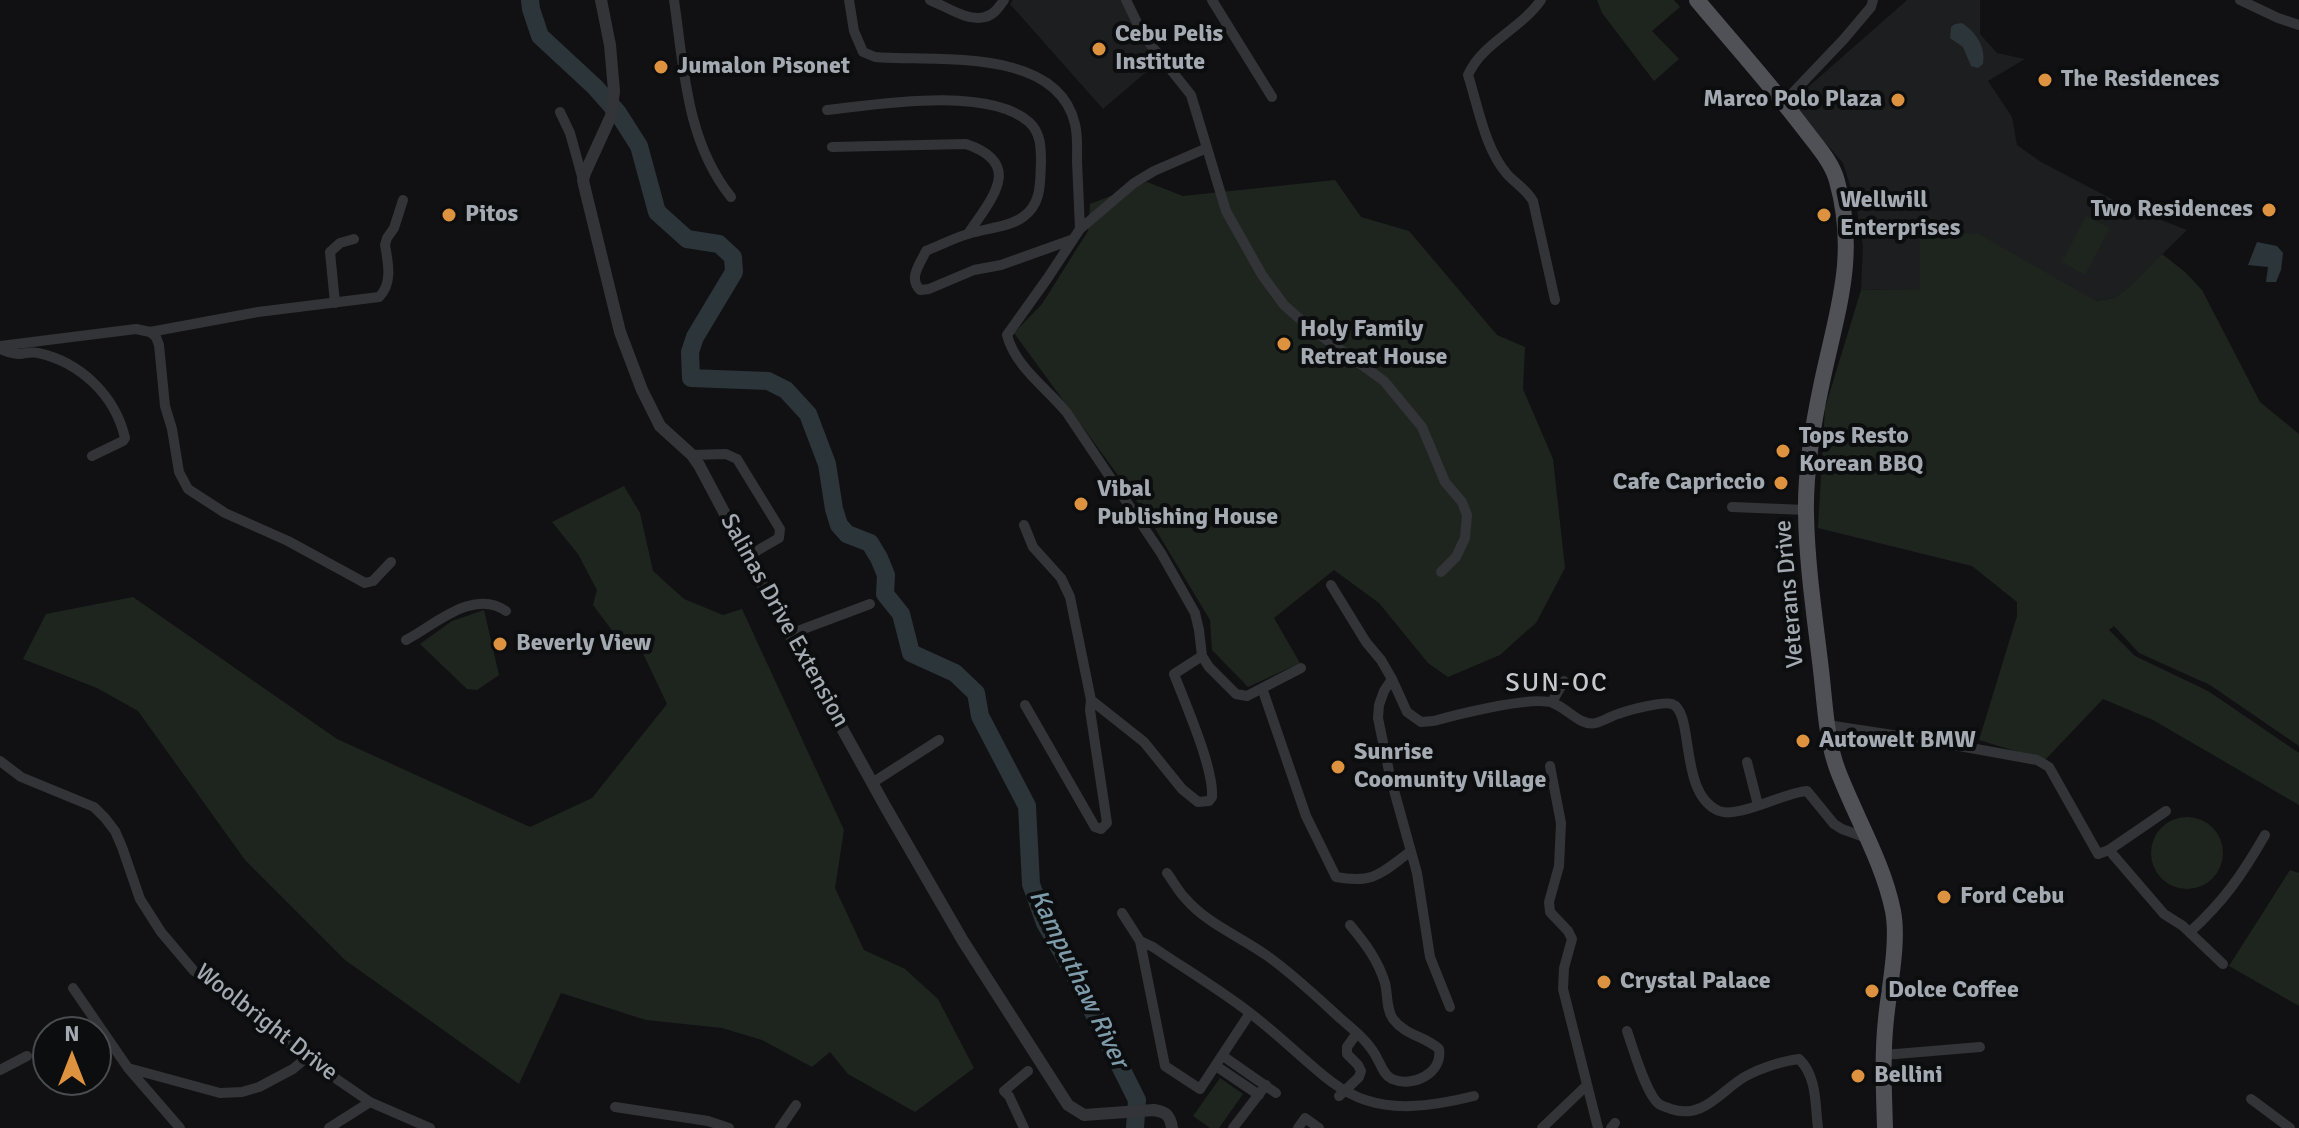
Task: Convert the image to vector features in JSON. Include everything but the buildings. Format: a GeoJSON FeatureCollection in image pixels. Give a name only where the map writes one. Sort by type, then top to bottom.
{"type":"FeatureCollection","features":[{"type":"Feature","properties":{"kind":"main road","name":"Veterans Drive"},"geometry":{"type":"LineString","coordinates":[[1697,0],[1784,102],[1826,158],[1836,177],[1847,266],[1815,418],[1806,510],[1808,563],[1827,725],[1837,769],[1882,871],[1894,914],[1884,1055],[1885,1128]]}},
{"type":"Feature","properties":{"kind":"street"},"geometry":{"type":"LineString","coordinates":[[583,180],[611,116],[614,91],[610,45],[601,0]]}},
{"type":"Feature","properties":{"kind":"street"},"geometry":{"type":"LineString","coordinates":[[674,0],[695,133],[710,167],[731,197]]}},
{"type":"Feature","properties":{"kind":"street"},"geometry":{"type":"LineString","coordinates":[[849,0],[854,31],[863,52],[875,57],[977,60],[1002,65],[1029,74],[1057,91],[1076,126],[1080,229]]}},
{"type":"Feature","properties":{"kind":"street"},"geometry":{"type":"LineString","coordinates":[[930,0],[975,18],[994,13],[1004,0]]}},
{"type":"Feature","properties":{"kind":"street"},"geometry":{"type":"LineString","coordinates":[[1212,0],[1272,97]]}},
{"type":"Feature","properties":{"kind":"street"},"geometry":{"type":"LineString","coordinates":[[1541,0],[1524,20],[1475,59],[1468,75],[1490,144],[1507,173],[1526,189],[1533,201],[1555,300]]}},
{"type":"Feature","properties":{"kind":"street"},"geometry":{"type":"LineString","coordinates":[[1784,102],[1844,39],[1871,7],[1873,0]]}},
{"type":"Feature","properties":{"kind":"street"},"geometry":{"type":"LineString","coordinates":[[2240,0],[2299,25]]}},
{"type":"Feature","properties":{"kind":"street"},"geometry":{"type":"LineString","coordinates":[[1127,1],[1143,35],[1191,95],[1226,211],[1262,275],[1284,305],[1309,327],[1384,381],[1422,427],[1445,482],[1462,502],[1467,515],[1465,538],[1456,557],[1441,572]]}},
{"type":"Feature","properties":{"kind":"street"},"geometry":{"type":"LineString","coordinates":[[827,110],[897,103],[969,101],[995,105],[1030,123],[1037,134],[1041,145],[1040,190],[1033,209],[1020,219],[968,234],[926,251],[914,276],[915,285],[920,290],[1071,240]]}},
{"type":"Feature","properties":{"kind":"street"},"geometry":{"type":"LineString","coordinates":[[560,112],[570,133],[583,180]]}},
{"type":"Feature","properties":{"kind":"street"},"geometry":{"type":"LineString","coordinates":[[832,147],[966,144],[981,149],[995,159],[1000,172],[990,201],[968,234]]}},
{"type":"Feature","properties":{"kind":"street"},"geometry":{"type":"LineString","coordinates":[[1207,148],[1134,183],[1080,229],[1007,335],[1009,345],[1038,384],[1067,413],[1150,533],[1195,613],[1202,656],[1209,667],[1236,694],[1247,696],[1301,668]]}},
{"type":"Feature","properties":{"kind":"street","name":"Salinas Drive Extension"},"geometry":{"type":"LineString","coordinates":[[583,180],[620,332],[642,390],[660,426],[692,455],[872,783],[963,941],[1068,1105],[1084,1115],[1164,1112],[1171,1119],[1172,1128]]}},
{"type":"Feature","properties":{"kind":"street"},"geometry":{"type":"LineString","coordinates":[[0,348],[113,331],[136,329],[150,332],[258,312],[379,297],[388,285],[385,245],[403,200]]}},
{"type":"Feature","properties":{"kind":"street"},"geometry":{"type":"LineString","coordinates":[[335,303],[330,252],[340,243],[354,239]]}},
{"type":"Feature","properties":{"kind":"street"},"geometry":{"type":"LineString","coordinates":[[150,332],[159,345],[165,406],[179,472],[188,489],[225,513],[288,541],[365,583],[373,581],[391,562]]}},
{"type":"Feature","properties":{"kind":"street"},"geometry":{"type":"LineString","coordinates":[[0,348],[19,354],[38,353],[54,359],[87,376],[100,388],[115,410],[125,438],[92,456]]}},
{"type":"Feature","properties":{"kind":"street"},"geometry":{"type":"LineString","coordinates":[[692,455],[726,454],[737,459],[780,529],[779,538],[748,556]]}},
{"type":"Feature","properties":{"kind":"street"},"geometry":{"type":"LineString","coordinates":[[1732,507],[1806,510]]}},
{"type":"Feature","properties":{"kind":"street"},"geometry":{"type":"LineString","coordinates":[[1024,525],[1033,547],[1061,578],[1070,597],[1091,700],[1107,823],[1101,829],[1095,827],[1025,705]]}},
{"type":"Feature","properties":{"kind":"street"},"geometry":{"type":"LineString","coordinates":[[1331,585],[1392,679],[1407,712],[1421,722],[1509,705],[1552,702],[1587,724],[1595,724],[1619,713],[1672,704],[1680,710],[1685,721],[1690,768],[1706,801],[1721,812],[1807,791],[1834,824],[1867,838]]}},
{"type":"Feature","properties":{"kind":"street"},"geometry":{"type":"LineString","coordinates":[[406,640],[465,606],[484,603],[497,605],[506,611]]}},
{"type":"Feature","properties":{"kind":"street"},"geometry":{"type":"LineString","coordinates":[[790,634],[870,604]]}},
{"type":"Feature","properties":{"kind":"street"},"geometry":{"type":"LineString","coordinates":[[1091,700],[1144,742],[1182,789],[1198,802],[1209,801],[1212,783],[1174,674],[1202,656]]}},
{"type":"Feature","properties":{"kind":"street"},"geometry":{"type":"LineString","coordinates":[[1392,679],[1384,691],[1378,718],[1411,851],[1430,957],[1450,1007]]}},
{"type":"Feature","properties":{"kind":"street"},"geometry":{"type":"LineString","coordinates":[[1552,702],[1564,681]]}},
{"type":"Feature","properties":{"kind":"street"},"geometry":{"type":"LineString","coordinates":[[1262,688],[1306,816],[1336,877],[1365,880],[1383,872],[1411,851]]}},
{"type":"Feature","properties":{"kind":"street"},"geometry":{"type":"LineString","coordinates":[[1827,725],[2037,760],[2049,767],[2098,854],[2109,850],[2166,811]]}},
{"type":"Feature","properties":{"kind":"street"},"geometry":{"type":"LineString","coordinates":[[872,783],[939,740]]}},
{"type":"Feature","properties":{"kind":"street","name":"Woolbright Drive"},"geometry":{"type":"LineString","coordinates":[[0,761],[21,777],[94,807],[115,831],[140,899],[161,932],[194,971],[246,1008],[306,1058],[370,1102],[430,1128]]}},
{"type":"Feature","properties":{"kind":"street"},"geometry":{"type":"LineString","coordinates":[[1747,762],[1758,805]]}},
{"type":"Feature","properties":{"kind":"street"},"geometry":{"type":"LineString","coordinates":[[1550,766],[1561,823],[1559,866],[1549,902],[1550,912],[1572,939],[1564,968],[1563,989],[1598,1128]]}},
{"type":"Feature","properties":{"kind":"street"},"geometry":{"type":"LineString","coordinates":[[2190,932],[2212,912],[2238,880],[2265,835]]}},
{"type":"Feature","properties":{"kind":"street"},"geometry":{"type":"LineString","coordinates":[[2109,850],[2164,914],[2190,932],[2223,964]]}},
{"type":"Feature","properties":{"kind":"street"},"geometry":{"type":"LineString","coordinates":[[1167,873],[1186,900],[1298,980],[1357,1033],[1371,1048],[1390,1079],[1415,1080],[1432,1074],[1439,1065],[1439,1049],[1428,1040],[1414,1037],[1394,1021],[1389,1012],[1386,984],[1373,953],[1350,925]]}},
{"type":"Feature","properties":{"kind":"street"},"geometry":{"type":"LineString","coordinates":[[1122,913],[1140,941],[1165,1066],[1200,1089],[1250,1013]]}},
{"type":"Feature","properties":{"kind":"street"},"geometry":{"type":"LineString","coordinates":[[1140,941],[1250,1013],[1339,1096],[1359,1108],[1390,1115],[1408,1115],[1474,1096]]}},
{"type":"Feature","properties":{"kind":"street"},"geometry":{"type":"LineString","coordinates":[[73,988],[128,1068],[180,1128]]}},
{"type":"Feature","properties":{"kind":"street"},"geometry":{"type":"LineString","coordinates":[[1627,1031],[1642,1077],[1659,1104],[1682,1113],[1716,1100],[1746,1076],[1788,1060],[1799,1059],[1807,1066],[1812,1079],[1818,1128]]}},
{"type":"Feature","properties":{"kind":"street"},"geometry":{"type":"LineString","coordinates":[[1339,1096],[1359,1077],[1361,1071],[1347,1054],[1347,1047],[1357,1033]]}},
{"type":"Feature","properties":{"kind":"street"},"geometry":{"type":"LineString","coordinates":[[1884,1055],[1980,1047]]}},
{"type":"Feature","properties":{"kind":"street"},"geometry":{"type":"LineString","coordinates":[[0,1070],[27,1056]]}},
{"type":"Feature","properties":{"kind":"street"},"geometry":{"type":"LineString","coordinates":[[1223,1056],[1262,1090]]}},
{"type":"Feature","properties":{"kind":"street"},"geometry":{"type":"LineString","coordinates":[[128,1068],[220,1093],[242,1092],[259,1087],[293,1069],[306,1058]]}},
{"type":"Feature","properties":{"kind":"street"},"geometry":{"type":"LineString","coordinates":[[1216,1066],[1262,1090],[1276,1093]]}},
{"type":"Feature","properties":{"kind":"street"},"geometry":{"type":"LineString","coordinates":[[1024,1128],[1004,1091],[1028,1071]]}},
{"type":"Feature","properties":{"kind":"street"},"geometry":{"type":"LineString","coordinates":[[1542,1128],[1587,1085]]}},
{"type":"Feature","properties":{"kind":"street"},"geometry":{"type":"LineString","coordinates":[[1233,1128],[1262,1090]]}},
{"type":"Feature","properties":{"kind":"street"},"geometry":{"type":"LineString","coordinates":[[2251,1099],[2290,1128]]}},
{"type":"Feature","properties":{"kind":"street"},"geometry":{"type":"LineString","coordinates":[[329,1128],[370,1102]]}},
{"type":"Feature","properties":{"kind":"street"},"geometry":{"type":"LineString","coordinates":[[780,1128],[796,1105]]}},
{"type":"Feature","properties":{"kind":"street"},"geometry":{"type":"LineString","coordinates":[[615,1107],[708,1121],[729,1128]]}},
{"type":"Feature","properties":{"kind":"street"},"geometry":{"type":"LineString","coordinates":[[1298,1128],[1305,1118],[1319,1128]]}},
{"type":"Feature","properties":{"kind":"shaded area","name":"Cebu Pelis Institute"},"geometry":{"type":"Polygon","coordinates":[[[1013,0],[1122,0],[1159,61],[1103,109],[1010,4],[1013,0]]]}},
{"type":"Feature","properties":{"kind":"shaded area"},"geometry":{"type":"Polygon","coordinates":[[[1597,0],[1674,0],[1680,7],[1652,31],[1679,59],[1654,81],[1602,13],[1597,0]]]}},
{"type":"Feature","properties":{"kind":"shaded area","name":"Marco Polo Plaza"},"geometry":{"type":"Polygon","coordinates":[[[1907,0],[1980,0],[1980,34],[1997,53],[2025,59],[1988,81],[2012,117],[2017,145],[2041,162],[2125,206],[2187,230],[2114,298],[2096,301],[1920,289],[1861,290],[1863,246],[1856,204],[1843,163],[1790,103],[1907,0]]]}},
{"type":"Feature","properties":{"kind":"shaded area"},"geometry":{"type":"Polygon","coordinates":[[[1962,23],[1976,35],[1981,46],[1984,58],[1978,68],[1971,66],[1963,47],[1950,38],[1951,27],[1962,23]]]}},
{"type":"Feature","properties":{"kind":"shaded area"},"geometry":{"type":"Polygon","coordinates":[[[1335,180],[1361,217],[1409,231],[1497,335],[1525,347],[1523,389],[1553,459],[1565,568],[1536,623],[1500,655],[1448,677],[1428,663],[1379,603],[1334,570],[1274,618],[1300,663],[1248,687],[1212,650],[1210,620],[1147,515],[1014,333],[1042,304],[1088,231],[1090,204],[1147,182],[1183,196],[1335,180]]]}},
{"type":"Feature","properties":{"kind":"shaded area"},"geometry":{"type":"Polygon","coordinates":[[[2086,216],[2110,228],[2085,275],[2062,262],[2086,216]]]}},
{"type":"Feature","properties":{"kind":"shaded area"},"geometry":{"type":"Polygon","coordinates":[[[1977,233],[2096,301],[2114,298],[2162,254],[2202,290],[2260,402],[2299,434],[2299,746],[2210,685],[2139,653],[2114,626],[2109,630],[2135,656],[2208,691],[2299,753],[2299,805],[2153,720],[2103,699],[2045,760],[1979,740],[2017,616],[2017,602],[1972,566],[1818,528],[1825,408],[1861,290],[1920,289],[1920,236],[1977,233]]]}},
{"type":"Feature","properties":{"kind":"shaded area"},"geometry":{"type":"Polygon","coordinates":[[[2257,242],[2277,246],[2283,253],[2276,282],[2266,282],[2268,267],[2248,265],[2257,242]]]}},
{"type":"Feature","properties":{"kind":"shaded area"},"geometry":{"type":"Polygon","coordinates":[[[624,486],[640,513],[653,571],[684,599],[723,615],[742,609],[844,830],[835,888],[864,950],[905,969],[938,999],[974,1068],[915,1112],[848,1074],[830,1052],[812,1067],[762,1040],[722,1028],[646,1020],[561,993],[519,1084],[345,960],[245,860],[138,711],[97,688],[23,659],[46,614],[133,597],[337,739],[530,827],[592,798],[667,704],[639,645],[614,633],[593,605],[597,590],[578,554],[552,522],[624,486]]]}},
{"type":"Feature","properties":{"kind":"shaded area"},"geometry":{"type":"Polygon","coordinates":[[[484,610],[499,675],[477,690],[467,689],[420,644],[452,621],[484,610]]]}},
{"type":"Feature","properties":{"kind":"shaded area"},"geometry":{"type":"Polygon","coordinates":[[[2180,817],[2194,817],[2213,827],[2223,846],[2223,860],[2213,879],[2194,889],[2180,889],[2161,879],[2151,860],[2151,846],[2161,827],[2180,817]]]}},
{"type":"Feature","properties":{"kind":"shaded area"},"geometry":{"type":"Polygon","coordinates":[[[2290,870],[2299,873],[2299,1006],[2229,966],[2290,870]]]}},
{"type":"Feature","properties":{"kind":"shaded area"},"geometry":{"type":"Polygon","coordinates":[[[1220,1078],[1243,1094],[1219,1128],[1210,1128],[1193,1116],[1220,1078]]]}},
{"type":"Feature","properties":{"kind":"waterway","name":"Kamputhaw River"},"geometry":{"type":"LineString","coordinates":[[530,0],[540,36],[595,87],[618,113],[639,146],[657,212],[687,239],[719,244],[733,257],[734,272],[695,337],[690,352],[691,378],[768,381],[786,390],[808,414],[827,464],[839,525],[847,534],[870,543],[879,558],[886,575],[885,594],[901,614],[911,653],[955,673],[976,693],[980,716],[1027,806],[1031,884],[1045,923],[1137,1100],[1135,1128]]}},
{"type":"Feature","properties":{"kind":"place","name":"Cebu Pelis Institute"},"geometry":{"type":"Point","coordinates":[1099,49]}},
{"type":"Feature","properties":{"kind":"place","name":"Jumalon Pisonet"},"geometry":{"type":"Point","coordinates":[661,67]}},
{"type":"Feature","properties":{"kind":"place","name":"The Residences"},"geometry":{"type":"Point","coordinates":[2045,80]}},
{"type":"Feature","properties":{"kind":"place","name":"Marco Polo Plaza"},"geometry":{"type":"Point","coordinates":[1898,100]}},
{"type":"Feature","properties":{"kind":"place","name":"Two Residences"},"geometry":{"type":"Point","coordinates":[2269,210]}},
{"type":"Feature","properties":{"kind":"place","name":"Pitos"},"geometry":{"type":"Point","coordinates":[449,215]}},
{"type":"Feature","properties":{"kind":"place","name":"Wellwill Enterprises"},"geometry":{"type":"Point","coordinates":[1824,215]}},
{"type":"Feature","properties":{"kind":"place","name":"Holy Family Retreat House"},"geometry":{"type":"Point","coordinates":[1284,344]}},
{"type":"Feature","properties":{"kind":"place","name":"Tops Resto Korean BBQ"},"geometry":{"type":"Point","coordinates":[1783,451]}},
{"type":"Feature","properties":{"kind":"place","name":"Cafe Capriccio"},"geometry":{"type":"Point","coordinates":[1781,483]}},
{"type":"Feature","properties":{"kind":"place","name":"Vibal Publishing House"},"geometry":{"type":"Point","coordinates":[1081,504]}},
{"type":"Feature","properties":{"kind":"place","name":"Beverly View"},"geometry":{"type":"Point","coordinates":[500,644]}},
{"type":"Feature","properties":{"kind":"place","name":"Autowelt BMW"},"geometry":{"type":"Point","coordinates":[1803,741]}},
{"type":"Feature","properties":{"kind":"place","name":"Sunrise Coomunity Village"},"geometry":{"type":"Point","coordinates":[1338,767]}},
{"type":"Feature","properties":{"kind":"place","name":"Ford Cebu"},"geometry":{"type":"Point","coordinates":[1944,897]}},
{"type":"Feature","properties":{"kind":"place","name":"Crystal Palace"},"geometry":{"type":"Point","coordinates":[1604,982]}},
{"type":"Feature","properties":{"kind":"place","name":"Dolce Coffee"},"geometry":{"type":"Point","coordinates":[1872,991]}},
{"type":"Feature","properties":{"kind":"place","name":"Bellini"},"geometry":{"type":"Point","coordinates":[1858,1076]}},
{"type":"Feature","properties":{"kind":"district","name":"SUN-OC"},"geometry":{"type":"Point","coordinates":[1557,684]}}]}
